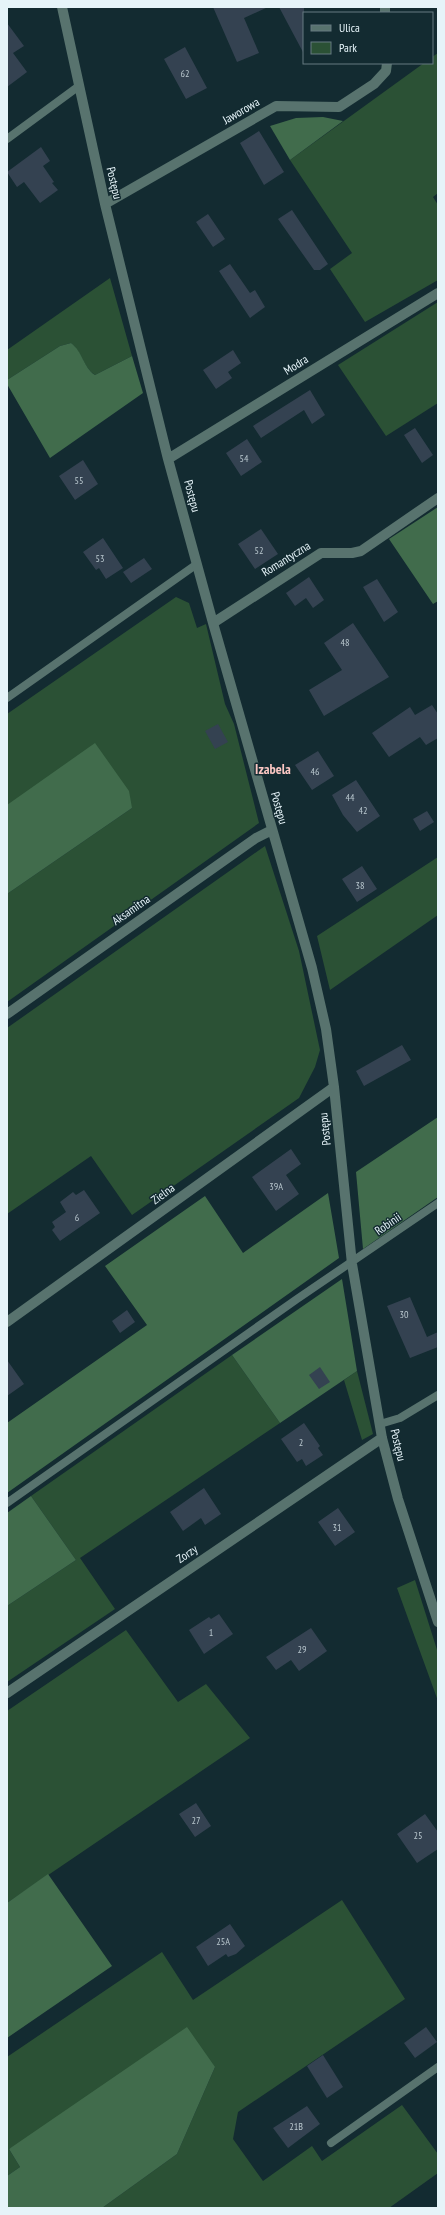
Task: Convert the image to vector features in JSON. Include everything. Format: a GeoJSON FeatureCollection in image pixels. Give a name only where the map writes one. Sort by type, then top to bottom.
{"type":"FeatureCollection","features":[{"type":"Feature","properties":{"kind":"street","name":"Postępu"},"geometry":{"type":"LineString","coordinates":[[62,7],[105,204],[168,459],[213,623],[312,968],[326,1029],[334,1087],[352,1264],[382,1438],[398,1499],[435,1603],[438,1622]]}},
{"type":"Feature","properties":{"kind":"street","name":"Jaworowa"},"geometry":{"type":"LineString","coordinates":[[105,204],[276,106],[339,107],[374,84],[386,71],[388,64]]}},
{"type":"Feature","properties":{"kind":"street","name":"Modra"},"geometry":{"type":"LineString","coordinates":[[168,459],[438,293]]}},
{"type":"Feature","properties":{"kind":"street","name":"Romantyczna"},"geometry":{"type":"LineString","coordinates":[[213,623],[321,553],[352,553],[361,551],[438,498]]}},
{"type":"Feature","properties":{"kind":"street","name":"Aksamitna"},"geometry":{"type":"LineString","coordinates":[[7,1014],[256,838],[272,830]]}},
{"type":"Feature","properties":{"kind":"street","name":"Zielna"},"geometry":{"type":"LineString","coordinates":[[7,1322],[334,1087]]}},
{"type":"Feature","properties":{"kind":"street","name":"Zorzy"},"geometry":{"type":"LineString","coordinates":[[7,1693],[382,1438]]}},
{"type":"Feature","properties":{"kind":"lane"},"geometry":{"type":"LineString","coordinates":[[7,138],[79,86]]}},
{"type":"Feature","properties":{"kind":"lane"},"geometry":{"type":"LineString","coordinates":[[7,698],[197,564]]}},
{"type":"Feature","properties":{"kind":"lane","name":"Robinii"},"geometry":{"type":"LineString","coordinates":[[7,1503],[297,1299],[352,1264],[438,1203]]}},
{"type":"Feature","properties":{"kind":"lane"},"geometry":{"type":"LineString","coordinates":[[380,1424],[400,1418],[438,1395]]}},
{"type":"Feature","properties":{"kind":"lane"},"geometry":{"type":"LineString","coordinates":[[331,2143],[438,2067]]}},
{"type":"Feature","properties":{"kind":"green space"},"geometry":{"type":"Polygon","coordinates":[[[438,53],[438,193],[433,197],[438,205],[438,280],[365,322],[330,269],[352,253],[290,160],[423,64],[433,64],[433,56],[438,53]]]}},
{"type":"Feature","properties":{"kind":"green space"},"geometry":{"type":"Polygon","coordinates":[[[323,117],[343,121],[290,160],[270,126],[296,118],[323,117]]]}},
{"type":"Feature","properties":{"kind":"green space"},"geometry":{"type":"Polygon","coordinates":[[[110,278],[132,356],[95,375],[88,368],[78,351],[71,343],[60,346],[7,380],[7,350],[110,278]]]}},
{"type":"Feature","properties":{"kind":"green space"},"geometry":{"type":"Polygon","coordinates":[[[438,302],[438,403],[386,436],[338,365],[438,302]]]}},
{"type":"Feature","properties":{"kind":"green space"},"geometry":{"type":"Polygon","coordinates":[[[71,343],[78,351],[91,372],[95,375],[132,356],[143,393],[50,458],[7,384],[7,380],[60,346],[71,343]]]}},
{"type":"Feature","properties":{"kind":"green space"},"geometry":{"type":"Polygon","coordinates":[[[438,507],[438,601],[433,604],[389,539],[438,507]]]}},
{"type":"Feature","properties":{"kind":"green space"},"geometry":{"type":"Polygon","coordinates":[[[176,597],[189,603],[197,628],[206,624],[225,704],[234,724],[259,823],[7,1002],[7,894],[132,808],[7,805],[7,714],[176,597]]]}},
{"type":"Feature","properties":{"kind":"green space"},"geometry":{"type":"Polygon","coordinates":[[[95,743],[129,791],[132,808],[7,894],[7,805],[95,743]]]}},
{"type":"Feature","properties":{"kind":"green space"},"geometry":{"type":"Polygon","coordinates":[[[265,846],[299,951],[320,1050],[315,1067],[299,1098],[132,1215],[91,1156],[7,1214],[7,1028],[265,846]]]}},
{"type":"Feature","properties":{"kind":"green space"},"geometry":{"type":"Polygon","coordinates":[[[438,857],[438,915],[330,990],[317,936],[438,857]]]}},
{"type":"Feature","properties":{"kind":"green space"},"geometry":{"type":"Polygon","coordinates":[[[438,1117],[438,1197],[363,1249],[356,1172],[438,1117]]]}},
{"type":"Feature","properties":{"kind":"green space"},"geometry":{"type":"Polygon","coordinates":[[[328,1193],[339,1258],[7,1493],[7,1423],[147,1325],[105,1266],[205,1196],[243,1253],[328,1193]]]}},
{"type":"Feature","properties":{"kind":"green space"},"geometry":{"type":"Polygon","coordinates":[[[342,1279],[357,1371],[280,1423],[232,1355],[342,1279]]]}},
{"type":"Feature","properties":{"kind":"green space"},"geometry":{"type":"Polygon","coordinates":[[[232,1355],[280,1423],[80,1558],[115,1609],[7,1682],[7,1606],[76,1560],[31,1496],[232,1355]]]}},
{"type":"Feature","properties":{"kind":"green space"},"geometry":{"type":"Polygon","coordinates":[[[357,1371],[373,1434],[362,1440],[344,1380],[357,1371]]]}},
{"type":"Feature","properties":{"kind":"green space"},"geometry":{"type":"Polygon","coordinates":[[[31,1496],[76,1560],[7,1606],[7,1513],[31,1496]]]}},
{"type":"Feature","properties":{"kind":"green space"},"geometry":{"type":"Polygon","coordinates":[[[415,1580],[438,1653],[438,1701],[397,1588],[415,1580]]]}},
{"type":"Feature","properties":{"kind":"green space"},"geometry":{"type":"Polygon","coordinates":[[[126,1630],[178,1702],[206,1684],[250,1738],[7,1903],[7,1711],[126,1630]]]}},
{"type":"Feature","properties":{"kind":"green space"},"geometry":{"type":"Polygon","coordinates":[[[48,1874],[112,1966],[7,2038],[7,1903],[48,1874]]]}},
{"type":"Feature","properties":{"kind":"green space"},"geometry":{"type":"Polygon","coordinates":[[[342,1900],[405,1999],[238,2112],[233,2139],[263,2181],[312,2146],[322,2161],[402,2105],[438,2154],[438,2173],[389,2208],[102,2208],[177,2154],[215,2067],[9,2149],[20,2167],[7,2176],[7,2057],[162,1952],[193,2000],[342,1900]]]}},
{"type":"Feature","properties":{"kind":"green space"},"geometry":{"type":"Polygon","coordinates":[[[187,2027],[215,2067],[177,2154],[102,2208],[7,2208],[7,2176],[20,2167],[9,2149],[187,2027]]]}},
{"type":"Feature","properties":{"kind":"building"},"geometry":{"type":"Polygon","coordinates":[[[213,7],[268,7],[244,18],[259,53],[237,62],[213,7]]]}},
{"type":"Feature","properties":{"kind":"building"},"geometry":{"type":"Polygon","coordinates":[[[279,7],[304,7],[303,52],[279,7]]]}},
{"type":"Feature","properties":{"kind":"building"},"geometry":{"type":"Polygon","coordinates":[[[7,23],[24,46],[13,53],[27,72],[7,87],[7,23]]]}},
{"type":"Feature","properties":{"kind":"building"},"geometry":{"type":"Polygon","coordinates":[[[185,47],[207,88],[186,99],[164,59],[185,47]]]}},
{"type":"Feature","properties":{"kind":"building"},"geometry":{"type":"Polygon","coordinates":[[[259,131],[284,172],[264,185],[240,143],[259,131]]]}},
{"type":"Feature","properties":{"kind":"building"},"geometry":{"type":"Polygon","coordinates":[[[41,147],[50,161],[43,166],[54,182],[52,183],[58,190],[40,203],[24,182],[17,187],[7,172],[41,147]]]}},
{"type":"Feature","properties":{"kind":"building"},"geometry":{"type":"Polygon","coordinates":[[[292,210],[328,264],[320,270],[314,270],[278,219],[292,210]]]}},
{"type":"Feature","properties":{"kind":"building"},"geometry":{"type":"Polygon","coordinates":[[[208,214],[225,239],[213,247],[196,222],[208,214]]]}},
{"type":"Feature","properties":{"kind":"building"},"geometry":{"type":"Polygon","coordinates":[[[230,264],[250,293],[255,290],[265,307],[250,318],[219,271],[230,264]]]}},
{"type":"Feature","properties":{"kind":"building"},"geometry":{"type":"Polygon","coordinates":[[[233,350],[241,363],[228,372],[232,378],[216,389],[203,370],[233,350]]]}},
{"type":"Feature","properties":{"kind":"building"},"geometry":{"type":"Polygon","coordinates":[[[310,390],[325,415],[312,424],[304,410],[261,438],[253,426],[310,390]]]}},
{"type":"Feature","properties":{"kind":"building"},"geometry":{"type":"Polygon","coordinates":[[[415,428],[433,455],[422,463],[404,435],[415,428]]]}},
{"type":"Feature","properties":{"kind":"building"},"geometry":{"type":"Polygon","coordinates":[[[247,439],[262,462],[241,476],[226,453],[247,439]]]}},
{"type":"Feature","properties":{"kind":"building"},"geometry":{"type":"Polygon","coordinates":[[[83,460],[98,484],[75,500],[59,476],[83,460]]]}},
{"type":"Feature","properties":{"kind":"building"},"geometry":{"type":"Polygon","coordinates":[[[261,529],[278,554],[255,569],[238,544],[261,529]]]}},
{"type":"Feature","properties":{"kind":"building"},"geometry":{"type":"Polygon","coordinates":[[[103,538],[123,568],[106,579],[99,568],[96,570],[83,552],[103,538]]]}},
{"type":"Feature","properties":{"kind":"building"},"geometry":{"type":"Polygon","coordinates":[[[144,558],[152,569],[131,583],[123,572],[144,558]]]}},
{"type":"Feature","properties":{"kind":"building"},"geometry":{"type":"Polygon","coordinates":[[[309,577],[324,600],[313,608],[306,598],[295,606],[286,593],[309,577]]]}},
{"type":"Feature","properties":{"kind":"building"},"geometry":{"type":"Polygon","coordinates":[[[377,579],[398,612],[384,622],[363,587],[377,579]]]}},
{"type":"Feature","properties":{"kind":"building"},"geometry":{"type":"Polygon","coordinates":[[[353,623],[389,677],[324,716],[309,690],[342,670],[324,643],[353,623]]]}},
{"type":"Feature","properties":{"kind":"building"},"geometry":{"type":"Polygon","coordinates":[[[432,705],[438,714],[438,738],[426,745],[420,737],[389,757],[372,733],[410,707],[415,715],[432,705]]]}},
{"type":"Feature","properties":{"kind":"building"},"geometry":{"type":"Polygon","coordinates":[[[218,724],[228,742],[215,749],[205,731],[218,724]]]}},
{"type":"Feature","properties":{"kind":"building"},"geometry":{"type":"Polygon","coordinates":[[[318,751],[334,776],[312,790],[295,765],[318,751]]]}},
{"type":"Feature","properties":{"kind":"building"},"geometry":{"type":"Polygon","coordinates":[[[356,780],[380,816],[357,832],[343,815],[332,795],[356,780]]]}},
{"type":"Feature","properties":{"kind":"building"},"geometry":{"type":"Polygon","coordinates":[[[427,811],[434,822],[420,831],[413,819],[427,811]]]}},
{"type":"Feature","properties":{"kind":"building"},"geometry":{"type":"Polygon","coordinates":[[[362,866],[377,889],[357,902],[342,879],[362,866]]]}},
{"type":"Feature","properties":{"kind":"building"},"geometry":{"type":"Polygon","coordinates":[[[402,1045],[411,1060],[364,1086],[356,1071],[402,1045]]]}},
{"type":"Feature","properties":{"kind":"building"},"geometry":{"type":"Polygon","coordinates":[[[291,1149],[301,1164],[286,1175],[299,1194],[276,1211],[252,1177],[291,1149]]]}},
{"type":"Feature","properties":{"kind":"building"},"geometry":{"type":"Polygon","coordinates":[[[84,1190],[100,1213],[60,1241],[52,1230],[55,1227],[52,1222],[66,1212],[60,1202],[73,1192],[76,1195],[84,1190]]]}},
{"type":"Feature","properties":{"kind":"building"},"geometry":{"type":"Polygon","coordinates":[[[410,1297],[427,1337],[438,1332],[438,1347],[410,1358],[387,1306],[410,1297]]]}},
{"type":"Feature","properties":{"kind":"building"},"geometry":{"type":"Polygon","coordinates":[[[127,1310],[135,1322],[120,1333],[112,1321],[127,1310]]]}},
{"type":"Feature","properties":{"kind":"building"},"geometry":{"type":"Polygon","coordinates":[[[7,1360],[24,1384],[7,1396],[7,1360]]]}},
{"type":"Feature","properties":{"kind":"building"},"geometry":{"type":"Polygon","coordinates":[[[320,1367],[330,1382],[319,1389],[309,1375],[320,1367]]]}},
{"type":"Feature","properties":{"kind":"building"},"geometry":{"type":"Polygon","coordinates":[[[304,1423],[320,1446],[318,1448],[323,1455],[306,1466],[302,1459],[297,1462],[281,1439],[304,1423]]]}},
{"type":"Feature","properties":{"kind":"building"},"geometry":{"type":"Polygon","coordinates":[[[204,1488],[221,1514],[205,1525],[201,1518],[183,1531],[170,1512],[204,1488]]]}},
{"type":"Feature","properties":{"kind":"building"},"geometry":{"type":"Polygon","coordinates":[[[338,1508],[355,1532],[335,1546],[318,1522],[338,1508]]]}},
{"type":"Feature","properties":{"kind":"building"},"geometry":{"type":"Polygon","coordinates":[[[219,1614],[233,1634],[204,1654],[189,1630],[209,1617],[211,1619],[219,1614]]]}},
{"type":"Feature","properties":{"kind":"building"},"geometry":{"type":"Polygon","coordinates":[[[311,1628],[327,1651],[299,1671],[291,1660],[276,1670],[266,1657],[311,1628]]]}},
{"type":"Feature","properties":{"kind":"building"},"geometry":{"type":"Polygon","coordinates":[[[196,1803],[211,1826],[195,1837],[179,1814],[196,1803]]]}},
{"type":"Feature","properties":{"kind":"building"},"geometry":{"type":"Polygon","coordinates":[[[425,1814],[438,1832],[438,1849],[417,1863],[397,1834],[425,1814]]]}},
{"type":"Feature","properties":{"kind":"building"},"geometry":{"type":"Polygon","coordinates":[[[230,1924],[245,1946],[236,1954],[228,1957],[226,1954],[208,1966],[196,1947],[230,1924]]]}},
{"type":"Feature","properties":{"kind":"building"},"geometry":{"type":"Polygon","coordinates":[[[426,2027],[437,2042],[415,2058],[404,2043],[426,2027]]]}},
{"type":"Feature","properties":{"kind":"building"},"geometry":{"type":"Polygon","coordinates":[[[323,2055],[343,2087],[327,2098],[307,2066],[323,2055]]]}},
{"type":"Feature","properties":{"kind":"building"},"geometry":{"type":"Polygon","coordinates":[[[307,2106],[320,2124],[288,2148],[273,2128],[307,2106]]]}},
{"type":"Feature","properties":{"kind":"district","name":"Izabela"},"geometry":{"type":"Point","coordinates":[273,769]}}]}
